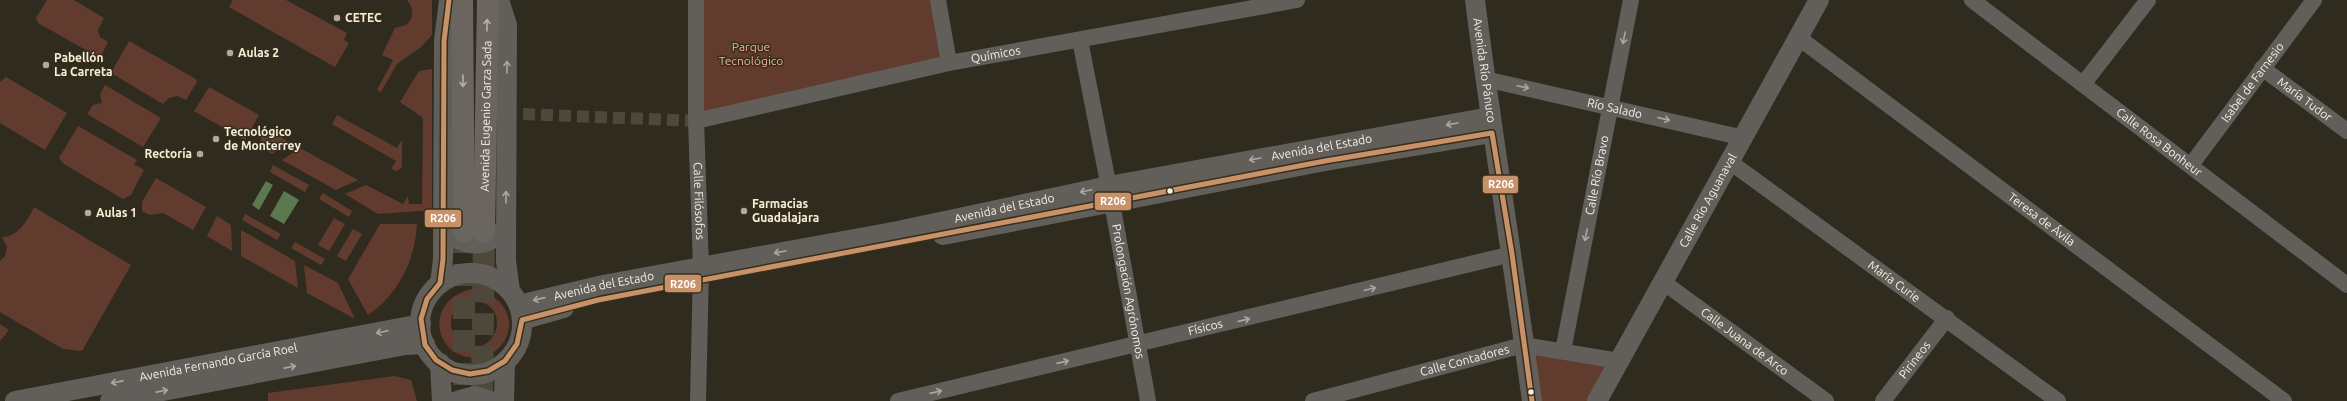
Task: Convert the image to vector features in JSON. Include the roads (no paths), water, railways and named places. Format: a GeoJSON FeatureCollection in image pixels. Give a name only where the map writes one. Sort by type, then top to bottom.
{"type":"FeatureCollection","features":[{"type":"Feature","properties":{"kind":"highway","name":"Avenida Eugenio Garza Sada"},"geometry":{"type":"LineString","coordinates":[[462,0],[464,231]]}},
{"type":"Feature","properties":{"kind":"highway","name":"Avenida Eugenio Garza Sada"},"geometry":{"type":"LineString","coordinates":[[464,231],[488,0]]}},
{"type":"Feature","properties":{"kind":"street"},"geometry":{"type":"LineString","coordinates":[[449,0],[444,41],[464,231],[460,240],[475,244],[490,242],[506,229]]}},
{"type":"Feature","properties":{"kind":"street"},"geometry":{"type":"LineString","coordinates":[[464,231],[440,284],[428,298],[421,315],[421,324],[425,344],[440,363],[461,373],[476,374],[492,370],[505,362],[519,341],[517,305],[506,262],[507,25],[499,0]]}},
{"type":"Feature","properties":{"kind":"street","name":"Calle Filósofos"},"geometry":{"type":"LineString","coordinates":[[696,0],[696,121],[701,274],[698,401]]}},
{"type":"Feature","properties":{"kind":"street"},"geometry":{"type":"LineString","coordinates":[[938,0],[949,63]]}},
{"type":"Feature","properties":{"kind":"street","name":"Químicos"},"geometry":{"type":"LineString","coordinates":[[696,121],[949,63],[1297,0]]}},
{"type":"Feature","properties":{"kind":"street","name":"Avenida Río Pánuco"},"geometry":{"type":"LineString","coordinates":[[1475,0],[1491,125],[1512,254],[1523,345],[1532,401]]}},
{"type":"Feature","properties":{"kind":"street","name":"Calle Río Bravo"},"geometry":{"type":"LineString","coordinates":[[1563,351],[1631,0]]}},
{"type":"Feature","properties":{"kind":"street","name":"Calle Río Aguanaval"},"geometry":{"type":"LineString","coordinates":[[1597,401],[1744,138],[1819,0]]}},
{"type":"Feature","properties":{"kind":"street","name":"Calle Rosa Bonheur"},"geometry":{"type":"LineString","coordinates":[[1972,0],[2084,83],[2347,285]]}},
{"type":"Feature","properties":{"kind":"street"},"geometry":{"type":"LineString","coordinates":[[2084,83],[2148,0]]}},
{"type":"Feature","properties":{"kind":"street","name":"Isabel de Farnesio"},"geometry":{"type":"LineString","coordinates":[[2191,165],[2314,0]]}},
{"type":"Feature","properties":{"kind":"street","name":"Teresa de Ávila"},"geometry":{"type":"LineString","coordinates":[[1799,38],[2284,401]]}},
{"type":"Feature","properties":{"kind":"street","name":"Prolongación Agrónomos"},"geometry":{"type":"LineString","coordinates":[[1080,40],[1111,194],[1148,401]]}},
{"type":"Feature","properties":{"kind":"street","name":"María Tudor"},"geometry":{"type":"LineString","coordinates":[[2262,68],[2347,131]]}},
{"type":"Feature","properties":{"kind":"street","name":"Río Salado"},"geometry":{"type":"LineString","coordinates":[[1485,79],[1611,106],[1744,138]]}},
{"type":"Feature","properties":{"kind":"street","name":"Avenida del Estado"},"geometry":{"type":"LineString","coordinates":[[517,305],[602,299],[701,274],[898,231],[1491,125]]}},
{"type":"Feature","properties":{"kind":"street","name":"María Curie"},"geometry":{"type":"LineString","coordinates":[[1730,162],[1947,318],[2058,401]]}},
{"type":"Feature","properties":{"kind":"street","name":"Físicos"},"geometry":{"type":"LineString","coordinates":[[898,401],[1512,254]]}},
{"type":"Feature","properties":{"kind":"street"},"geometry":{"type":"LineString","coordinates":[[440,284],[457,275],[476,273],[495,279],[517,305]]}},
{"type":"Feature","properties":{"kind":"street","name":"Calle Juana de Arco"},"geometry":{"type":"LineString","coordinates":[[1663,282],[1826,401]]}},
{"type":"Feature","properties":{"kind":"street","name":"Pirineos"},"geometry":{"type":"LineString","coordinates":[[1883,401],[1947,318]]}},
{"type":"Feature","properties":{"kind":"street","name":"Avenida Fernando García Roel"},"geometry":{"type":"LineString","coordinates":[[15,401],[421,324]]}},
{"type":"Feature","properties":{"kind":"street","name":"Avenida Fernando García Roel"},"geometry":{"type":"LineString","coordinates":[[110,401],[405,345],[425,344]]}},
{"type":"Feature","properties":{"kind":"street","name":"Calle Contadores"},"geometry":{"type":"LineString","coordinates":[[1313,401],[1523,345],[1619,361]]}},
{"type":"Feature","properties":{"kind":"street"},"geometry":{"type":"LineString","coordinates":[[504,401],[505,362]]}},
{"type":"Feature","properties":{"kind":"street"},"geometry":{"type":"LineString","coordinates":[[440,363],[442,401]]}},
{"type":"Feature","properties":{"kind":"street"},"geometry":{"type":"LineString","coordinates":[[457,401],[475,396],[492,401]]}},
{"type":"Feature","properties":{"kind":"tunnel"},"geometry":{"type":"LineString","coordinates":[[523,114],[696,121]]}},
{"type":"Feature","properties":{"kind":"tunnel"},"geometry":{"type":"LineString","coordinates":[[464,231],[464,401]]}},
{"type":"Feature","properties":{"kind":"tunnel"},"geometry":{"type":"LineString","coordinates":[[482,401],[484,232]]}},
{"type":"Feature","properties":{"kind":"place","name":"CETEC"},"geometry":{"type":"Point","coordinates":[337,18]}},
{"type":"Feature","properties":{"kind":"place","name":"Aulas 2"},"geometry":{"type":"Point","coordinates":[230,53]}},
{"type":"Feature","properties":{"kind":"place","name":"Pabellón La Carreta"},"geometry":{"type":"Point","coordinates":[46,65]}},
{"type":"Feature","properties":{"kind":"place","name":"Tecnológico de Monterrey"},"geometry":{"type":"Point","coordinates":[216,139]}},
{"type":"Feature","properties":{"kind":"place","name":"Rectoría"},"geometry":{"type":"Point","coordinates":[200,154]}},
{"type":"Feature","properties":{"kind":"place","name":"Farmacias Guadalajara"},"geometry":{"type":"Point","coordinates":[744,211]}},
{"type":"Feature","properties":{"kind":"place","name":"Aulas 1"},"geometry":{"type":"Point","coordinates":[88,213]}},
{"type":"Feature","properties":{"kind":"park label","name":"Parque Tecnológico"},"geometry":{"type":"Point","coordinates":[751,54]}}]}
